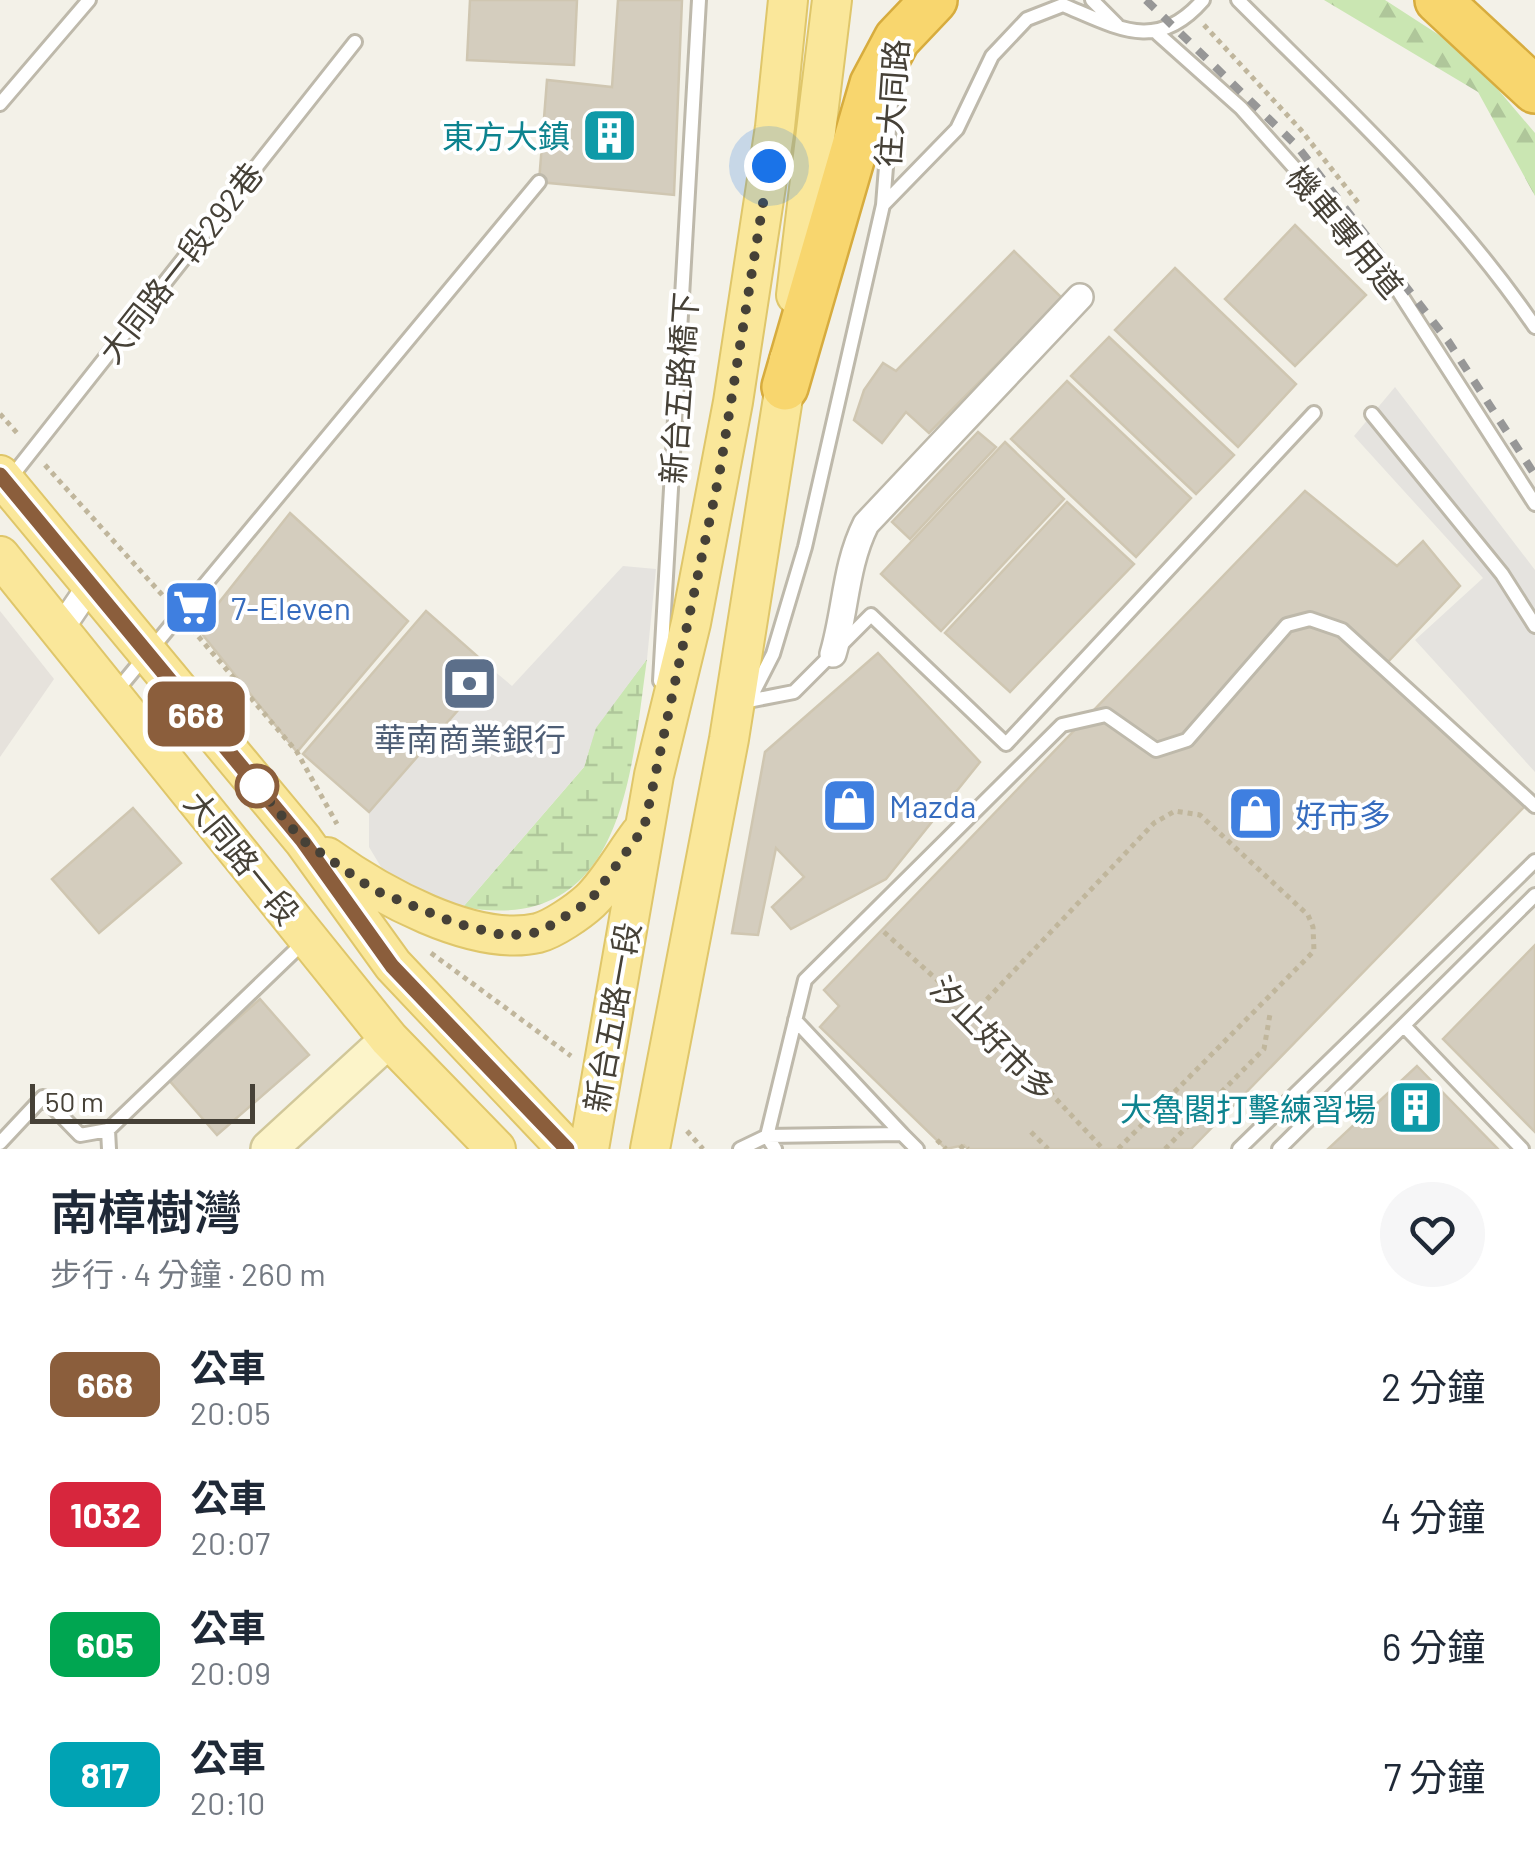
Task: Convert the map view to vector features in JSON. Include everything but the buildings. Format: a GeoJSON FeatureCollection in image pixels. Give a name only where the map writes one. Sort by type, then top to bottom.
{"type":"FeatureCollection","features":[{"type":"Feature","properties":{"kind":"highway"},"geometry":{"type":"LineString","coordinates":[[1438,0],[1535,90]]}},
{"type":"Feature","properties":{"kind":"highway"},"geometry":{"type":"LineString","coordinates":[[786,387],[872,84],[915,15]]}},
{"type":"Feature","properties":{"kind":"main road","name":"新台五路一段"},"geometry":{"type":"LineString","coordinates":[[589,1149],[654,775],[691,623],[732,402],[775,127],[788,0]]}},
{"type":"Feature","properties":{"kind":"main road","name":"新台五路一段"},"geometry":{"type":"LineString","coordinates":[[650,1149],[729,738],[786,387],[832,0]]}},
{"type":"Feature","properties":{"kind":"main road","name":"大同路一段"},"geometry":{"type":"LineString","coordinates":[[3,479],[302,840],[392,966],[566,1149]]}},
{"type":"Feature","properties":{"kind":"main road","name":"大同路一段"},"geometry":{"type":"LineString","coordinates":[[0,556],[389,1039],[496,1149]]}},
{"type":"Feature","properties":{"kind":"main road"},"geometry":{"type":"LineString","coordinates":[[302,840],[374,890],[455,923],[506,936],[540,932],[590,901],[644,828]]}},
{"type":"Feature","properties":{"kind":"street"},"geometry":{"type":"LineString","coordinates":[[833,654],[844,610],[847,571],[866,524],[1080,298]]}},
{"type":"Feature","properties":{"kind":"street"},"geometry":{"type":"LineString","coordinates":[[60,630],[90,586]]}},
{"type":"Feature","properties":{"kind":"street"},"geometry":{"type":"LineString","coordinates":[[269,1149],[389,1039]]}},
{"type":"Feature","properties":{"kind":"lane"},"geometry":{"type":"LineString","coordinates":[[0,104],[88,0]]}},
{"type":"Feature","properties":{"kind":"lane","name":"新台五路橋下"},"geometry":{"type":"LineString","coordinates":[[654,775],[700,0]]}},
{"type":"Feature","properties":{"kind":"lane"},"geometry":{"type":"LineString","coordinates":[[1092,0],[1122,30]]}},
{"type":"Feature","properties":{"kind":"lane"},"geometry":{"type":"LineString","coordinates":[[729,738],[773,654],[805,548],[883,206],[957,129],[992,56],[1027,19],[1064,5],[1122,30],[1158,34],[1203,0]]}},
{"type":"Feature","properties":{"kind":"lane"},"geometry":{"type":"LineString","coordinates":[[1238,0],[1417,180],[1508,288],[1535,327]]}},
{"type":"Feature","properties":{"kind":"lane","name":"往大同路"},"geometry":{"type":"LineString","coordinates":[[883,206],[915,15]]}},
{"type":"Feature","properties":{"kind":"lane","name":"機車專用道"},"geometry":{"type":"LineString","coordinates":[[1158,34],[1241,108],[1383,267],[1535,504]]}},
{"type":"Feature","properties":{"kind":"lane","name":"大同路一段292巷"},"geometry":{"type":"LineString","coordinates":[[3,479],[32,450],[355,42]]}},
{"type":"Feature","properties":{"kind":"lane"},"geometry":{"type":"LineString","coordinates":[[113,696],[538,182]]}},
{"type":"Feature","properties":{"kind":"lane"},"geometry":{"type":"LineString","coordinates":[[748,701],[794,692],[871,616],[1006,744],[1314,413]]}},
{"type":"Feature","properties":{"kind":"lane"},"geometry":{"type":"LineString","coordinates":[[1372,414],[1502,574],[1535,626]]}},
{"type":"Feature","properties":{"kind":"lane"},"geometry":{"type":"LineString","coordinates":[[775,1149],[767,1136],[805,980],[1062,724],[1089,715],[1106,716],[1156,750],[1170,748],[1187,740],[1287,625],[1310,620],[1342,630],[1535,806]]}},
{"type":"Feature","properties":{"kind":"lane"},"geometry":{"type":"LineString","coordinates":[[1239,1149],[1535,862]]}},
{"type":"Feature","properties":{"kind":"lane"},"geometry":{"type":"LineString","coordinates":[[1279,1149],[1406,1028],[1535,895]]}},
{"type":"Feature","properties":{"kind":"lane"},"geometry":{"type":"LineString","coordinates":[[0,1143],[43,1097],[80,1135],[108,1130],[308,938]]}},
{"type":"Feature","properties":{"kind":"lane"},"geometry":{"type":"LineString","coordinates":[[795,1020],[917,1149]]}},
{"type":"Feature","properties":{"kind":"lane"},"geometry":{"type":"LineString","coordinates":[[1406,1028],[1522,1149]]}},
{"type":"Feature","properties":{"kind":"lane"},"geometry":{"type":"LineString","coordinates":[[108,1130],[110,1149]]}},
{"type":"Feature","properties":{"kind":"lane"},"geometry":{"type":"LineString","coordinates":[[740,1149],[767,1136],[902,1134]]}},
{"type":"Feature","properties":{"kind":"path"},"geometry":{"type":"LineString","coordinates":[[0,414],[297,752],[345,839]]}},
{"type":"Feature","properties":{"kind":"path"},"geometry":{"type":"LineString","coordinates":[[974,1013],[1165,814],[1187,810],[1200,815],[1308,914],[1314,951],[1118,1149]]}},
{"type":"Feature","properties":{"kind":"path","name":"汐止好市多"},"geometry":{"type":"LineString","coordinates":[[882,930],[974,1013],[1103,1149]]}},
{"type":"Feature","properties":{"kind":"path"},"geometry":{"type":"LineString","coordinates":[[421,946],[601,1078]]}},
{"type":"Feature","properties":{"kind":"path"},"geometry":{"type":"LineString","coordinates":[[1165,1149],[1264,1049],[1270,1014]]}},
{"type":"Feature","properties":{"kind":"path"},"geometry":{"type":"LineString","coordinates":[[661,1101],[703,1149]]}},
{"type":"Feature","properties":{"kind":"path"},"geometry":{"type":"LineString","coordinates":[[1031,1132],[1048,1149]]}},
{"type":"Feature","properties":{"kind":"path"},"geometry":{"type":"LineString","coordinates":[[960,1149],[964,1145],[968,1149]]}},
{"type":"Feature","properties":{"kind":"shaded area"},"geometry":{"type":"Polygon","coordinates":[[[1395,387],[1535,570],[1535,772],[1415,640],[1483,578],[1354,436],[1395,387]]]}},
{"type":"Feature","properties":{"kind":"shaded area"},"geometry":{"type":"Polygon","coordinates":[[[623,566],[656,569],[647,659],[596,728],[584,767],[463,907],[436,902],[387,877],[369,847],[369,812],[493,670],[512,686],[623,566]]]}},
{"type":"Feature","properties":{"kind":"shaded area"},"geometry":{"type":"Polygon","coordinates":[[[0,611],[54,679],[0,757],[0,611]]]}},
{"type":"Feature","properties":{"kind":"green space"},"geometry":{"type":"Polygon","coordinates":[[[1324,0],[1385,0],[1467,53],[1535,133],[1535,196],[1478,92],[1324,0]]]}},
{"type":"Feature","properties":{"kind":"green space"},"geometry":{"type":"Polygon","coordinates":[[[647,659],[624,795],[610,836],[588,871],[558,897],[517,910],[463,907],[584,767],[595,728],[647,659]]]}},
{"type":"Feature","properties":{"kind":"railway"},"geometry":{"type":"LineString","coordinates":[[1146,0],[1297,146],[1448,341],[1535,475]]}},
{"type":"Feature","properties":{"kind":"bus line","name":"668"},"geometry":{"type":"LineString","coordinates":[[0,475],[302,840],[392,966],[567,1149]]}},
{"type":"Feature","properties":{"kind":"place","name":"東方大鎮"},"geometry":{"type":"Point","coordinates":[609,135]}},
{"type":"Feature","properties":{"kind":"place","name":"7-Eleven"},"geometry":{"type":"Point","coordinates":[192,607]}},
{"type":"Feature","properties":{"kind":"place","name":"華南商業銀行"},"geometry":{"type":"Point","coordinates":[470,684]}},
{"type":"Feature","properties":{"kind":"place","name":"Mazda"},"geometry":{"type":"Point","coordinates":[850,805]}},
{"type":"Feature","properties":{"kind":"place","name":"好市多"},"geometry":{"type":"Point","coordinates":[1256,814]}},
{"type":"Feature","properties":{"kind":"place","name":"大魯閣打擊練習場"},"geometry":{"type":"Point","coordinates":[1415,1108]}},
{"type":"Feature","properties":{"kind":"route"},"geometry":{"type":"LineString","coordinates":[[257,786],[252,780],[302,840],[374,890],[455,923],[506,936],[540,932],[590,901],[644,828],[691,623],[719,476],[769,166]]}}]}
